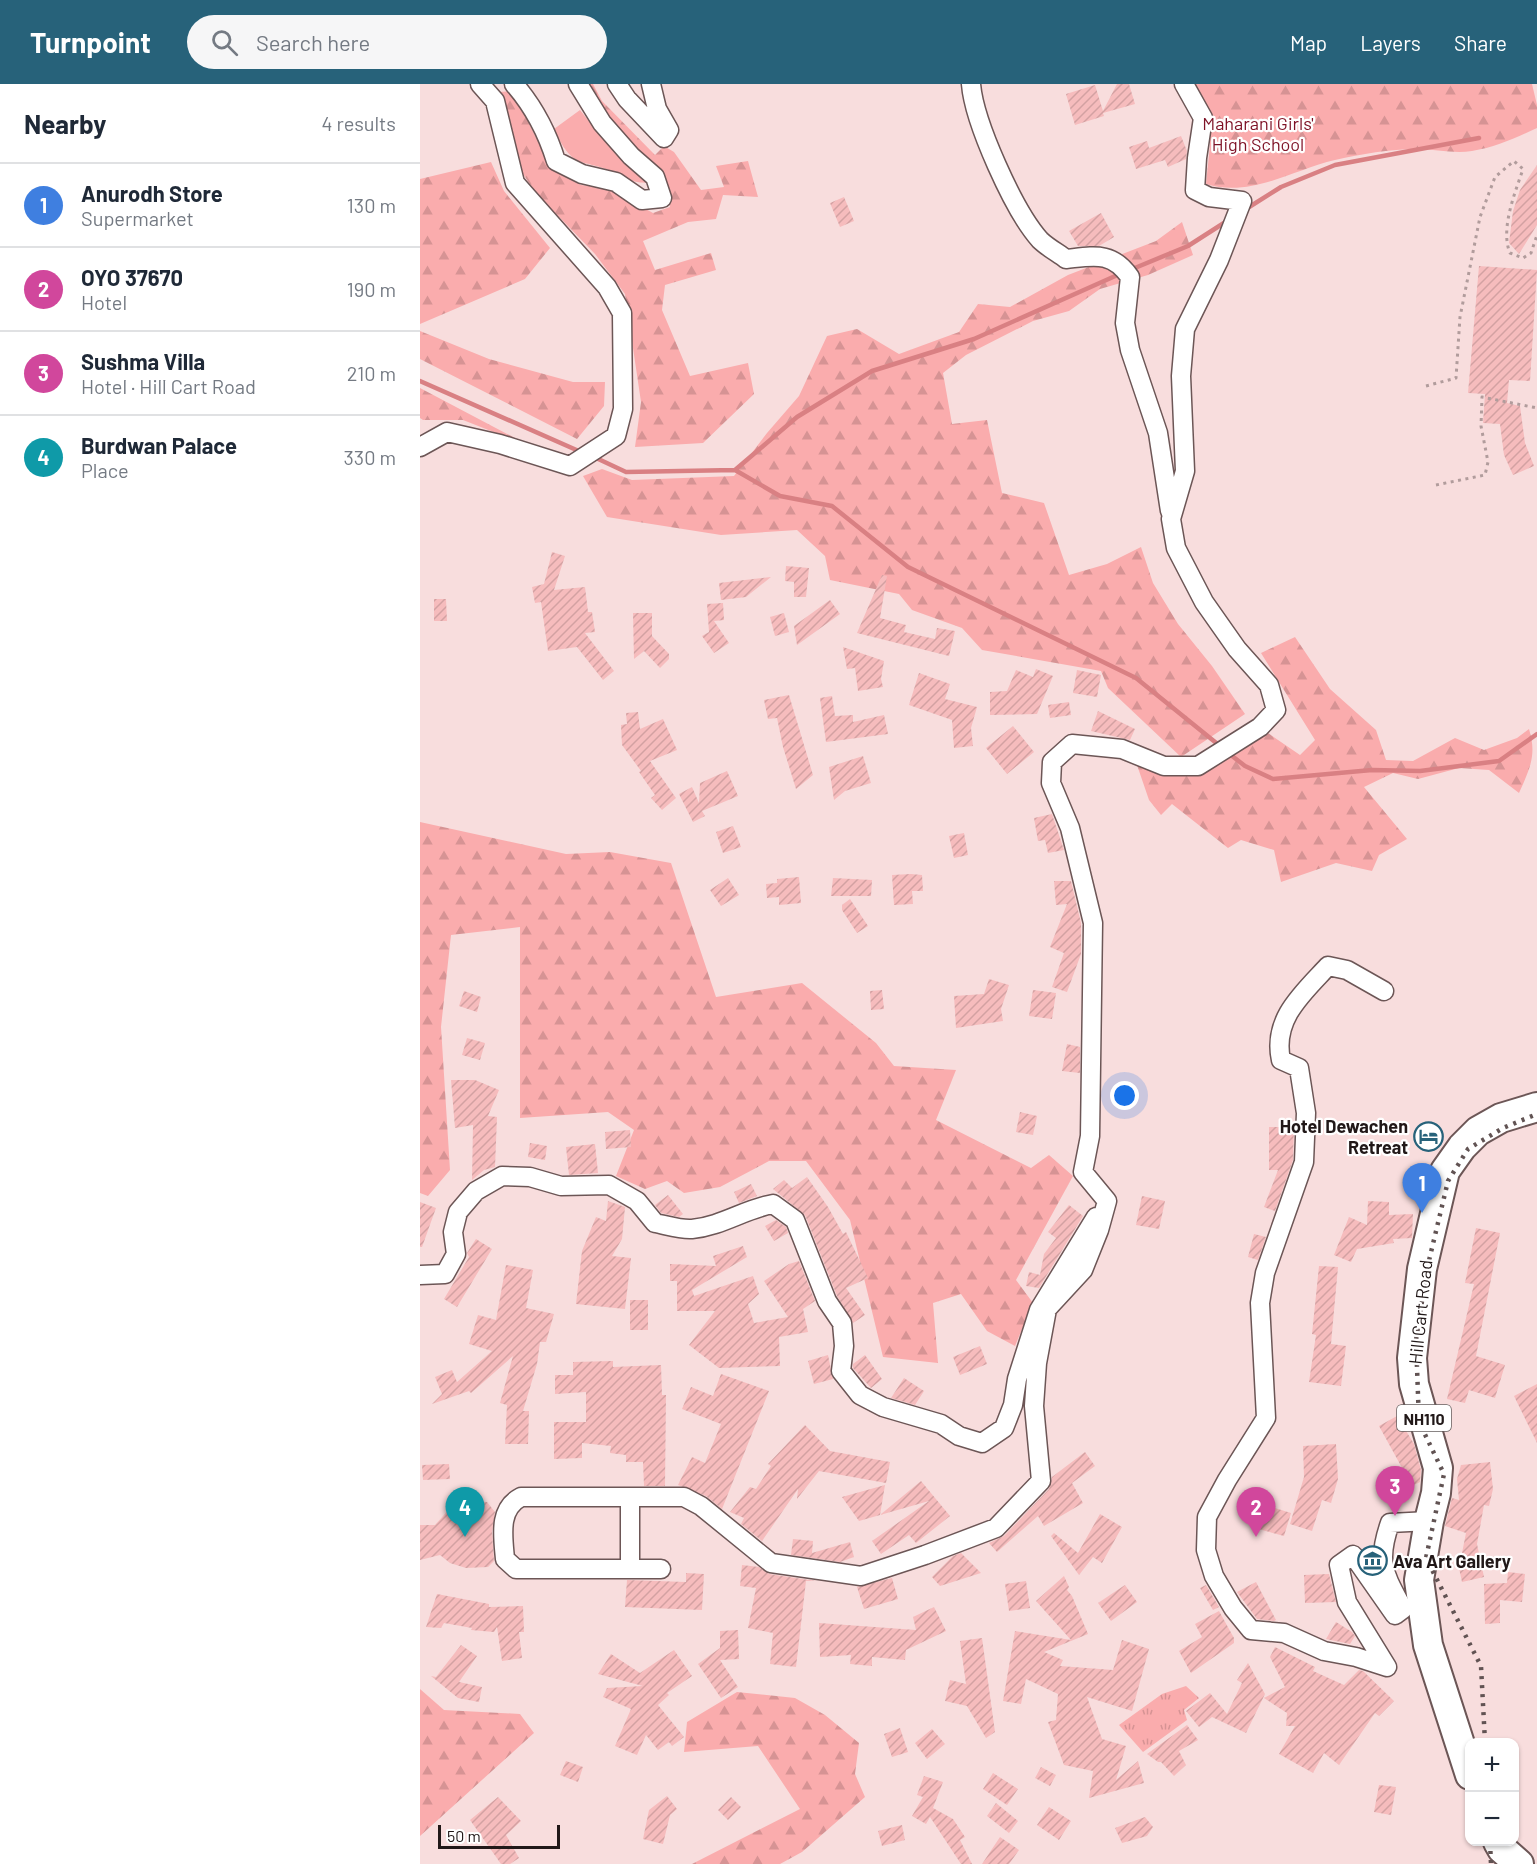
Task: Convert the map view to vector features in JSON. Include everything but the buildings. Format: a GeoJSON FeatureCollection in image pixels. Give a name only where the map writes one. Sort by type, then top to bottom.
{"type":"FeatureCollection","features":[{"type":"Feature","properties":{"kind":"highway","name":"Hill Cart Road"},"geometry":{"type":"LineString","coordinates":[[1465,1760],[1428,1645],[1419,1580],[1436,1493],[1438,1468],[1414,1384],[1412,1358],[1422,1269],[1445,1171],[1462,1147],[1478,1131],[1501,1118],[1537,1107]]}},
{"type":"Feature","properties":{"kind":"highway"},"geometry":{"type":"LineString","coordinates":[[1500,1846],[1519,1864]]}},
{"type":"Feature","properties":{"kind":"street"},"geometry":{"type":"LineString","coordinates":[[420,447],[447,432],[500,444],[570,466],[616,436],[623,409],[622,313],[607,287],[515,183],[495,101],[480,84]]}},
{"type":"Feature","properties":{"kind":"street"},"geometry":{"type":"LineString","coordinates":[[514,84],[527,98],[549,136],[556,160],[582,174],[616,182],[642,200],[662,198],[655,177],[631,156],[602,123],[578,84]]}},
{"type":"Feature","properties":{"kind":"street"},"geometry":{"type":"LineString","coordinates":[[616,84],[664,138],[669,130],[657,109],[651,84]]}},
{"type":"Feature","properties":{"kind":"street"},"geometry":{"type":"LineString","coordinates":[[971,84],[972,97],[995,161],[1040,240],[1066,258],[1098,256],[1125,270],[1125,323],[1130,350],[1158,433],[1176,548],[1204,602],[1237,649],[1269,685],[1276,710],[1260,727],[1198,766],[1164,766],[1122,749],[1072,744],[1052,762],[1051,783],[1070,828],[1094,923],[1090,1136],[1083,1172],[1107,1201]]}},
{"type":"Feature","properties":{"kind":"street"},"geometry":{"type":"LineString","coordinates":[[1171,519],[1185,471],[1181,376],[1185,328],[1219,260],[1242,201],[1209,197],[1195,190],[1203,118],[1184,84]]}},
{"type":"Feature","properties":{"kind":"street"},"geometry":{"type":"LineString","coordinates":[[1384,991],[1347,970],[1328,966],[1290,1007],[1277,1043],[1281,1060],[1299,1068],[1306,1113],[1304,1162],[1265,1274],[1260,1303],[1266,1418],[1227,1480],[1208,1517],[1206,1550],[1214,1576],[1233,1608],[1251,1630],[1284,1633],[1324,1651],[1356,1657],[1388,1667],[1347,1602],[1339,1565],[1353,1555],[1395,1615],[1403,1609],[1385,1574],[1382,1549],[1390,1523],[1429,1521]]}},
{"type":"Feature","properties":{"kind":"street"},"geometry":{"type":"LineString","coordinates":[[420,1275],[446,1274],[456,1254],[453,1232],[458,1212],[476,1191],[502,1176],[530,1177],[561,1186],[609,1185],[637,1201],[655,1223],[690,1229],[727,1221],[752,1208],[773,1204],[795,1220],[827,1301],[842,1323],[844,1346],[841,1371],[860,1395],[883,1407],[941,1424],[959,1436],[982,1443],[1004,1428],[1013,1405],[1017,1379],[1039,1310],[1107,1201]]}},
{"type":"Feature","properties":{"kind":"street"},"geometry":{"type":"LineString","coordinates":[[661,1569],[516,1569],[505,1559],[504,1514],[514,1501],[521,1497],[684,1497],[701,1506],[771,1563],[861,1576],[996,1528],[1041,1481],[1034,1406],[1037,1363],[1047,1309],[1083,1270],[1107,1201]]}},
{"type":"Feature","properties":{"kind":"street"},"geometry":{"type":"LineString","coordinates":[[630,1497],[630,1569]]}},
{"type":"Feature","properties":{"kind":"path"},"geometry":{"type":"LineString","coordinates":[[1426,386],[1456,378],[1460,317],[1480,217],[1495,177],[1514,161],[1523,170],[1512,202],[1506,245],[1510,253],[1523,258],[1531,253],[1537,235]]}},
{"type":"Feature","properties":{"kind":"path"},"geometry":{"type":"LineString","coordinates":[[1436,485],[1485,475],[1488,462],[1481,426],[1482,397],[1537,408]]}},
{"type":"Feature","properties":{"kind":"green space"},"geometry":{"type":"Polygon","coordinates":[[[584,84],[593,84],[602,101],[655,155],[664,146],[674,152],[701,190],[724,187],[716,166],[748,161],[758,197],[723,195],[716,219],[688,222],[643,241],[655,270],[711,253],[716,270],[665,285],[662,310],[690,376],[748,363],[754,394],[703,443],[635,447],[641,402],[625,294],[595,254],[535,192],[519,168],[499,92],[513,91],[552,170],[581,185],[610,189],[653,213],[670,207],[662,174],[600,111],[584,84]]]}},
{"type":"Feature","properties":{"kind":"green space","name":"Maharani Girls' High School"},"geometry":{"type":"Polygon","coordinates":[[[1192,84],[1532,84],[1537,105],[1537,128],[1497,145],[1472,151],[1417,149],[1376,152],[1319,164],[1255,185],[1239,188],[1223,187],[1206,184],[1210,145],[1209,115],[1192,84]]]}},
{"type":"Feature","properties":{"kind":"green space"},"geometry":{"type":"Polygon","coordinates":[[[580,110],[603,139],[651,183],[632,181],[604,168],[579,161],[567,152],[554,129],[580,110]]]}},
{"type":"Feature","properties":{"kind":"green space"},"geometry":{"type":"Polygon","coordinates":[[[491,162],[504,191],[550,248],[525,279],[420,324],[420,179],[491,162]]]}},
{"type":"Feature","properties":{"kind":"green space"},"geometry":{"type":"Polygon","coordinates":[[[1182,222],[1193,255],[1148,275],[1100,289],[1069,311],[1033,321],[966,355],[943,373],[952,424],[987,420],[1002,493],[1044,503],[1069,575],[1107,564],[1141,547],[1153,583],[1178,624],[1212,666],[1245,714],[1181,757],[1108,688],[1101,671],[982,650],[962,628],[912,610],[899,594],[830,580],[825,556],[797,530],[721,535],[607,517],[583,476],[602,469],[632,480],[734,476],[799,396],[827,336],[857,329],[899,354],[959,332],[978,304],[1010,307],[1068,275],[1156,241],[1182,222]]]}},
{"type":"Feature","properties":{"kind":"green space"},"geometry":{"type":"Polygon","coordinates":[[[420,331],[489,359],[573,382],[605,382],[604,406],[577,439],[420,359],[420,331]]]}},
{"type":"Feature","properties":{"kind":"green space"},"geometry":{"type":"Polygon","coordinates":[[[420,388],[532,447],[463,420],[423,420],[420,418],[420,388]]]}},
{"type":"Feature","properties":{"kind":"green space"},"geometry":{"type":"Polygon","coordinates":[[[1295,637],[1330,689],[1376,730],[1386,760],[1413,761],[1455,738],[1484,750],[1517,738],[1529,729],[1532,746],[1531,761],[1519,793],[1489,770],[1459,768],[1418,779],[1393,773],[1364,787],[1407,839],[1379,855],[1372,871],[1336,863],[1281,882],[1274,850],[1241,840],[1228,848],[1172,804],[1161,815],[1149,800],[1137,765],[1163,772],[1265,731],[1300,755],[1315,740],[1261,653],[1295,637]]]}},
{"type":"Feature","properties":{"kind":"green space"},"geometry":{"type":"Polygon","coordinates":[[[420,822],[566,854],[610,852],[671,863],[716,997],[802,983],[876,1043],[894,1066],[956,1070],[936,1120],[1031,1168],[1049,1155],[1073,1176],[1016,1280],[1033,1303],[1015,1346],[987,1331],[961,1294],[933,1303],[938,1363],[883,1357],[850,1220],[806,1161],[769,1161],[720,1187],[684,1193],[667,1181],[645,1189],[616,1176],[634,1130],[608,1112],[520,1118],[520,927],[451,935],[441,1027],[450,1170],[428,1196],[420,1193],[420,822]]]}},
{"type":"Feature","properties":{"kind":"green space"},"geometry":{"type":"Polygon","coordinates":[[[1186,1686],[1199,1698],[1184,1710],[1187,1720],[1143,1752],[1119,1725],[1162,1694],[1186,1686]]]}},
{"type":"Feature","properties":{"kind":"green space"},"geometry":{"type":"Polygon","coordinates":[[[420,1689],[444,1710],[520,1714],[534,1733],[420,1836],[420,1689]]]}},
{"type":"Feature","properties":{"kind":"green space"},"geometry":{"type":"Polygon","coordinates":[[[737,1692],[795,1698],[825,1715],[859,1743],[855,1774],[865,1797],[802,1852],[780,1864],[692,1864],[800,1809],[758,1746],[684,1752],[687,1722],[737,1692]]]}},
{"type":"Feature","properties":{"kind":"waterway"},"geometry":{"type":"LineString","coordinates":[[1246,209],[1281,187],[1335,165],[1479,138]]}},
{"type":"Feature","properties":{"kind":"waterway"},"geometry":{"type":"LineString","coordinates":[[1130,270],[1188,246],[1227,221]]}},
{"type":"Feature","properties":{"kind":"waterway"},"geometry":{"type":"LineString","coordinates":[[594,457],[626,472],[735,470],[797,417],[872,371],[974,339],[1122,273]]}},
{"type":"Feature","properties":{"kind":"waterway"},"geometry":{"type":"LineString","coordinates":[[420,381],[581,452]]}},
{"type":"Feature","properties":{"kind":"waterway"},"geometry":{"type":"LineString","coordinates":[[735,470],[780,496],[832,506],[908,567],[1136,678],[1220,746]]}},
{"type":"Feature","properties":{"kind":"waterway"},"geometry":{"type":"LineString","coordinates":[[1227,752],[1245,766],[1273,779],[1372,770],[1420,771],[1499,761],[1537,734]]}},
{"type":"Feature","properties":{"kind":"railway"},"geometry":{"type":"LineString","coordinates":[[1485,1738],[1481,1666],[1426,1558],[1444,1474],[1419,1422],[1416,1340],[1427,1269],[1448,1181],[1468,1149],[1503,1128],[1537,1114]]}},
{"type":"Feature","properties":{"kind":"railway"},"geometry":{"type":"LineString","coordinates":[[1490,1846],[1491,1864]]}},
{"type":"Feature","properties":{"kind":"place","name":"Hotel Dewachen Retreat"},"geometry":{"type":"Point","coordinates":[1429,1136]}},
{"type":"Feature","properties":{"kind":"place","name":"Anurodh Store"},"geometry":{"type":"Point","coordinates":[1422,1213]}},
{"type":"Feature","properties":{"kind":"place","name":"Sushma Villa"},"geometry":{"type":"Point","coordinates":[1395,1516]}},
{"type":"Feature","properties":{"kind":"place","name":"Burdwan Palace"},"geometry":{"type":"Point","coordinates":[465,1537]}},
{"type":"Feature","properties":{"kind":"place","name":"OYO 37670"},"geometry":{"type":"Point","coordinates":[1256,1537]}},
{"type":"Feature","properties":{"kind":"place","name":"Ava Art Gallery"},"geometry":{"type":"Point","coordinates":[1372,1561]}}]}
